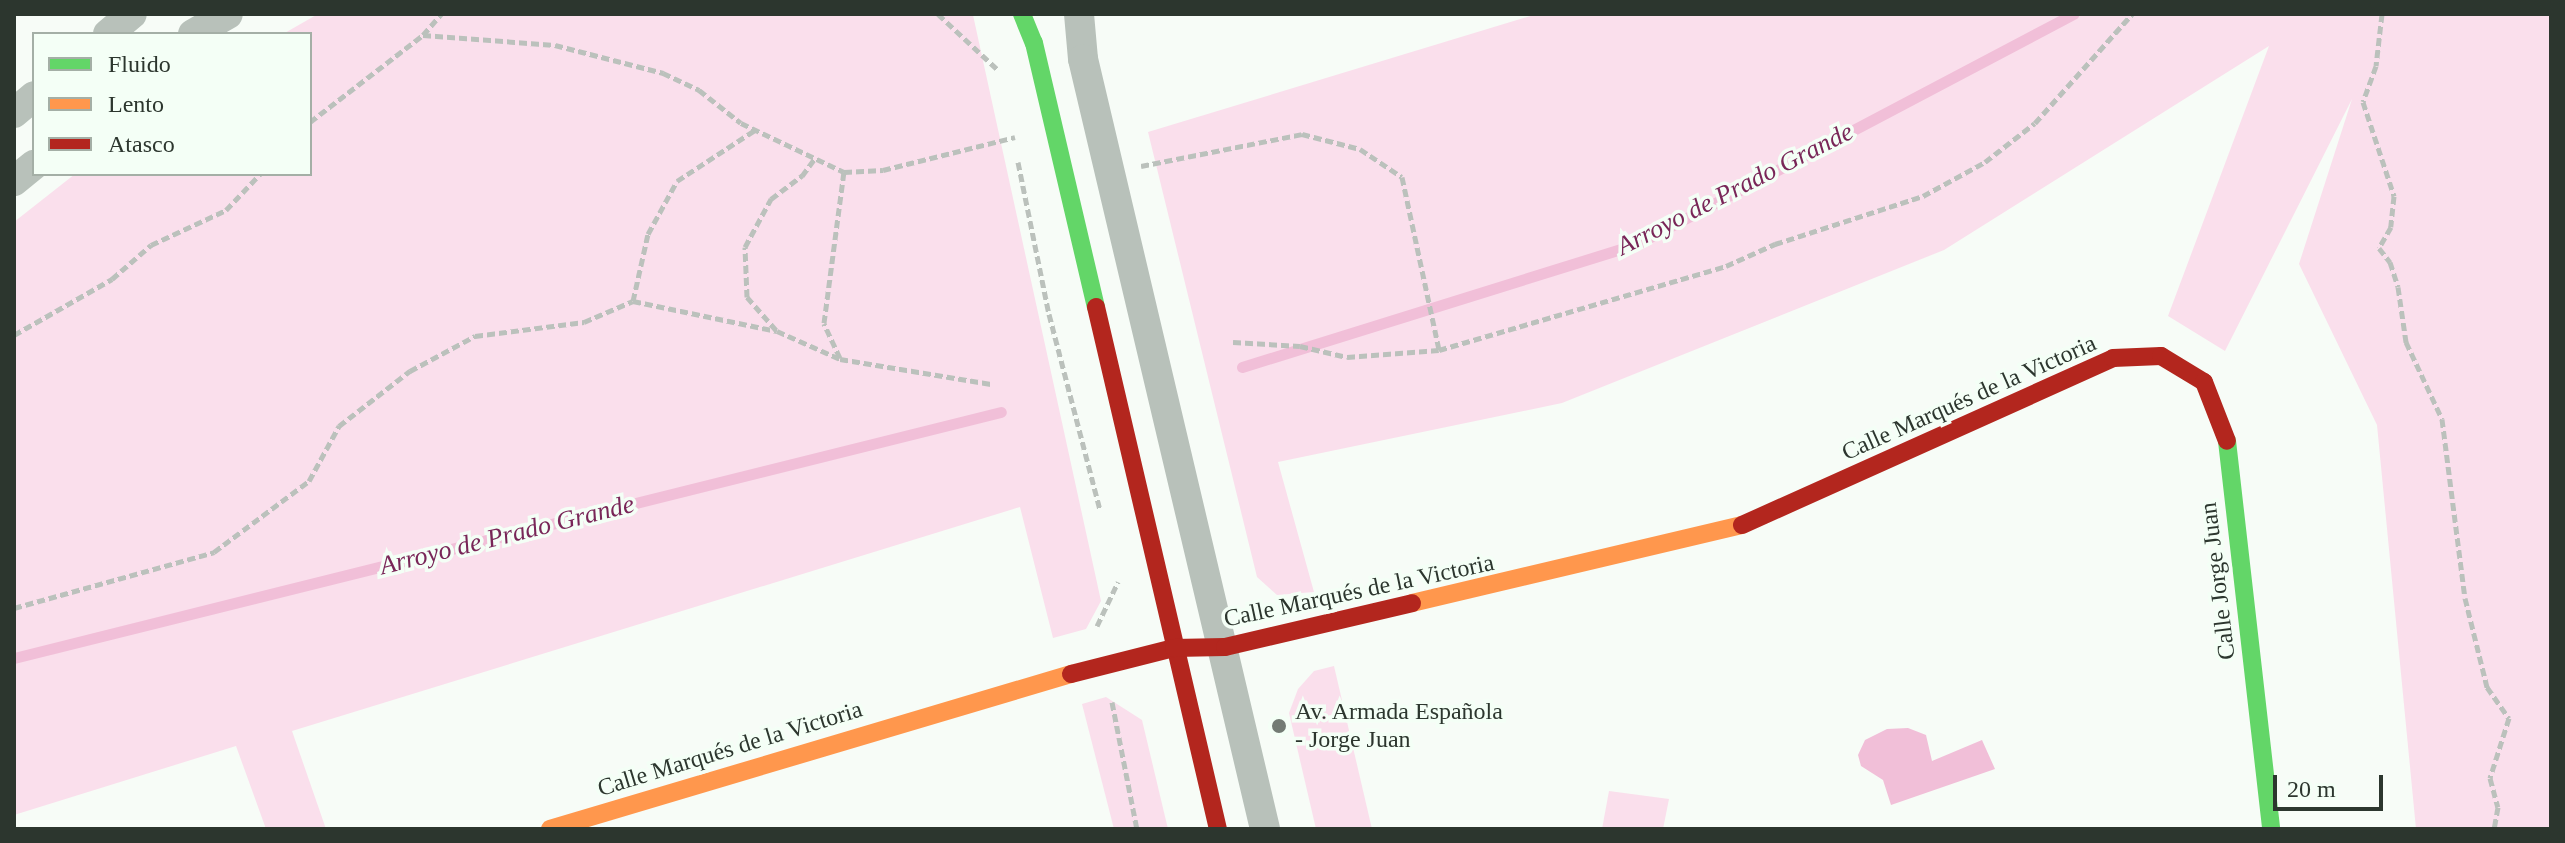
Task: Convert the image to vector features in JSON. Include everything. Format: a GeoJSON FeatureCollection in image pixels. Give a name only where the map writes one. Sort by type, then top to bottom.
{"type":"FeatureCollection","features":[{"type":"Feature","properties":{"kind":"street"},"geometry":{"type":"LineString","coordinates":[[110,32],[132,14]]}},
{"type":"Feature","properties":{"kind":"street"},"geometry":{"type":"LineString","coordinates":[[196,32],[228,14]]}},
{"type":"Feature","properties":{"kind":"street"},"geometry":{"type":"LineString","coordinates":[[1022,14],[1053,128],[1218,829]]}},
{"type":"Feature","properties":{"kind":"street"},"geometry":{"type":"LineString","coordinates":[[1079,14],[1078,37],[1225,647],[1265,829]]}},
{"type":"Feature","properties":{"kind":"street"},"geometry":{"type":"LineString","coordinates":[[14,113],[32,98]]}},
{"type":"Feature","properties":{"kind":"street"},"geometry":{"type":"LineString","coordinates":[[14,181],[32,167]]}},
{"type":"Feature","properties":{"kind":"street","name":"Calle Marqués de la Victoria"},"geometry":{"type":"LineString","coordinates":[[550,829],[1089,668],[1174,648],[1225,647],[1742,525],[2113,358],[2161,356]]}},
{"type":"Feature","properties":{"kind":"street","name":"Calle Jorge Juan"},"geometry":{"type":"LineString","coordinates":[[2161,356],[2204,382],[2225,426],[2271,829]]}},
{"type":"Feature","properties":{"kind":"path"},"geometry":{"type":"LineString","coordinates":[[312,120],[423,35],[441,14]]}},
{"type":"Feature","properties":{"kind":"path"},"geometry":{"type":"LineString","coordinates":[[938,14],[1000,74]]}},
{"type":"Feature","properties":{"kind":"path"},"geometry":{"type":"LineString","coordinates":[[1233,342],[1300,346],[1347,357],[1439,350],[1726,266],[1775,244],[1923,196],[1985,162],[2035,123],[2132,14]]}},
{"type":"Feature","properties":{"kind":"path"},"geometry":{"type":"LineString","coordinates":[[2382,14],[2376,66],[2363,102],[2394,196],[2391,227],[2379,248],[2390,262],[2398,287],[2406,342],[2442,419],[2465,598],[2487,687],[2509,718],[2490,778],[2498,807],[2494,829]]}},
{"type":"Feature","properties":{"kind":"path"},"geometry":{"type":"LineString","coordinates":[[423,35],[555,45],[663,73],[756,130],[844,172],[883,170],[1053,128]]}},
{"type":"Feature","properties":{"kind":"path"},"geometry":{"type":"LineString","coordinates":[[1010,125],[1052,328],[1102,518]]}},
{"type":"Feature","properties":{"kind":"path"},"geometry":{"type":"LineString","coordinates":[[633,301],[648,234],[677,181],[756,130]]}},
{"type":"Feature","properties":{"kind":"path"},"geometry":{"type":"LineString","coordinates":[[1110,172],[1302,134],[1360,149],[1402,177],[1439,350]]}},
{"type":"Feature","properties":{"kind":"path"},"geometry":{"type":"LineString","coordinates":[[777,331],[747,297],[745,247],[771,199],[802,176],[816,158]]}},
{"type":"Feature","properties":{"kind":"path"},"geometry":{"type":"LineString","coordinates":[[840,359],[824,323],[844,172]]}},
{"type":"Feature","properties":{"kind":"path"},"geometry":{"type":"LineString","coordinates":[[14,335],[112,279],[151,245],[226,210],[258,176]]}},
{"type":"Feature","properties":{"kind":"path"},"geometry":{"type":"LineString","coordinates":[[14,608],[214,552],[309,481],[339,426],[410,371],[475,336],[584,322],[633,301],[777,331],[840,359],[991,384]]}},
{"type":"Feature","properties":{"kind":"path"},"geometry":{"type":"LineString","coordinates":[[1096,628],[1118,581],[1115,569]]}},
{"type":"Feature","properties":{"kind":"path"},"geometry":{"type":"LineString","coordinates":[[1114,713],[1137,829]]}},
{"type":"Feature","properties":{"kind":"shaded area"},"geometry":{"type":"Polygon","coordinates":[[[318,14],[973,15],[1101,601],[1086,629],[1053,638],[1020,507],[292,731],[326,829],[266,829],[236,746],[14,815],[14,222],[72,176],[312,176],[312,32],[286,32],[318,14]]]}},
{"type":"Feature","properties":{"kind":"shaded area"},"geometry":{"type":"Polygon","coordinates":[[[1537,14],[2551,14],[2551,829],[2416,829],[2377,425],[2299,264],[2352,99],[2225,351],[2168,316],[2269,46],[1944,250],[1562,403],[1278,462],[1314,592],[1277,595],[1257,577],[1148,132],[1537,14]]]}},
{"type":"Feature","properties":{"kind":"shaded area"},"geometry":{"type":"Polygon","coordinates":[[[1334,666],[1372,829],[1316,829],[1289,713],[1298,689],[1314,671],[1334,666]]]}},
{"type":"Feature","properties":{"kind":"shaded area"},"geometry":{"type":"Polygon","coordinates":[[[1106,697],[1142,720],[1168,829],[1114,829],[1082,704],[1106,697]]]}},
{"type":"Feature","properties":{"kind":"shaded area"},"geometry":{"type":"Polygon","coordinates":[[[1908,728],[1926,735],[1932,761],[1982,740],[1995,769],[1891,805],[1883,780],[1861,766],[1858,755],[1865,740],[1887,729],[1908,728]]]}},
{"type":"Feature","properties":{"kind":"shaded area"},"geometry":{"type":"Polygon","coordinates":[[[1609,791],[1669,799],[1663,829],[1602,829],[1609,791]]]}},
{"type":"Feature","properties":{"kind":"waterway","name":"Arroyo de Prado Grande"},"geometry":{"type":"LineString","coordinates":[[1242,367],[1639,243],[2073,14]]}},
{"type":"Feature","properties":{"kind":"waterway","name":"Arroyo de Prado Grande"},"geometry":{"type":"LineString","coordinates":[[14,658],[1001,412]]}},
{"type":"Feature","properties":{"kind":"traffic: fast"},"geometry":{"type":"LineString","coordinates":[[1022,14],[1034,43],[1096,307]]}},
{"type":"Feature","properties":{"kind":"traffic: fast"},"geometry":{"type":"LineString","coordinates":[[2227,441],[2271,829]]}},
{"type":"Feature","properties":{"kind":"traffic: slow"},"geometry":{"type":"LineString","coordinates":[[1412,603],[1742,525]]}},
{"type":"Feature","properties":{"kind":"traffic: slow"},"geometry":{"type":"LineString","coordinates":[[550,829],[1071,674]]}},
{"type":"Feature","properties":{"kind":"traffic: jam"},"geometry":{"type":"LineString","coordinates":[[1096,307],[1218,829]]}},
{"type":"Feature","properties":{"kind":"traffic: jam"},"geometry":{"type":"LineString","coordinates":[[1742,525],[2113,358],[2161,356],[2204,382],[2227,441]]}},
{"type":"Feature","properties":{"kind":"traffic: jam"},"geometry":{"type":"LineString","coordinates":[[1071,674],[1174,648],[1225,647],[1412,603]]}},
{"type":"Feature","properties":{"kind":"place","name":"Av. Armada Española - Jorge Juan"},"geometry":{"type":"Point","coordinates":[1279,726]}}]}
